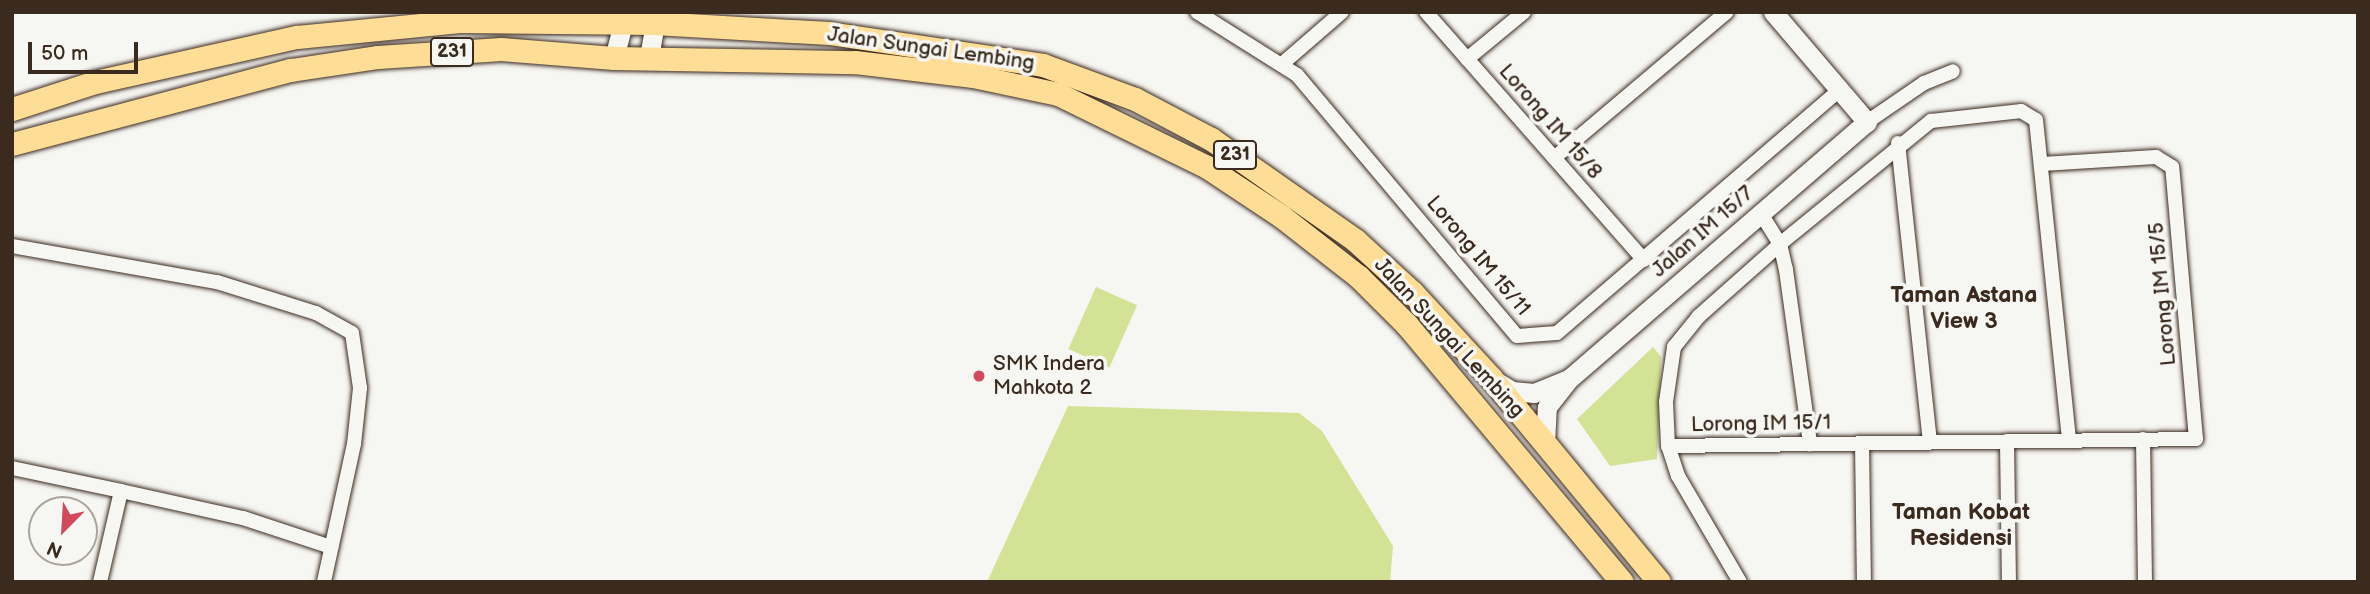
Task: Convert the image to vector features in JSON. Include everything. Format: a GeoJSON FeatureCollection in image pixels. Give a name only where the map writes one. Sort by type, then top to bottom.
{"type":"FeatureCollection","features":[{"type":"Feature","properties":{"kind":"main road"},"geometry":{"type":"LineString","coordinates":[[780,12],[829,33]]}},
{"type":"Feature","properties":{"kind":"main road","name":"Jalan Sungai Lembing"},"geometry":{"type":"LineString","coordinates":[[12,109],[95,82],[297,37],[469,17],[656,17],[829,33],[1044,65],[1135,99],[1211,139],[1355,240],[1412,292],[1491,378],[1659,582]]}},
{"type":"Feature","properties":{"kind":"main road","name":"Jalan Sungai Lembing"},"geometry":{"type":"LineString","coordinates":[[12,144],[291,70],[378,57],[501,49],[614,58],[784,58],[973,76],[1058,94],[1153,137],[1281,216],[1359,277],[1407,326],[1622,582]]}},
{"type":"Feature","properties":{"kind":"street","name":"Lorong IM 15/11"},"geometry":{"type":"LineString","coordinates":[[1197,12],[1297,75],[1517,336],[1557,333],[1840,90]]}},
{"type":"Feature","properties":{"kind":"street"},"geometry":{"type":"LineString","coordinates":[[1282,64],[1342,12]]}},
{"type":"Feature","properties":{"kind":"street","name":"Lorong IM 15/8"},"geometry":{"type":"LineString","coordinates":[[1426,12],[1644,260]]}},
{"type":"Feature","properties":{"kind":"street"},"geometry":{"type":"LineString","coordinates":[[1467,59],[1524,12]]}},
{"type":"Feature","properties":{"kind":"street"},"geometry":{"type":"LineString","coordinates":[[1554,158],[1727,12]]}},
{"type":"Feature","properties":{"kind":"street"},"geometry":{"type":"LineString","coordinates":[[1773,12],[1867,122]]}},
{"type":"Feature","properties":{"kind":"street"},"geometry":{"type":"LineString","coordinates":[[614,58],[625,17]]}},
{"type":"Feature","properties":{"kind":"street"},"geometry":{"type":"LineString","coordinates":[[649,57],[656,17]]}},
{"type":"Feature","properties":{"kind":"street","name":"Jalan IM 15/7"},"geometry":{"type":"LineString","coordinates":[[1570,378],[1867,122],[1924,83],[1953,71]]}},
{"type":"Feature","properties":{"kind":"street","name":"Lorong IM 15/1"},"geometry":{"type":"LineString","coordinates":[[2041,164],[2036,120],[2021,111],[1931,121],[1898,143],[1699,316],[1674,347],[1666,402],[1668,446],[2196,439]]}},
{"type":"Feature","properties":{"kind":"street"},"geometry":{"type":"LineString","coordinates":[[1898,143],[1930,442]]}},
{"type":"Feature","properties":{"kind":"street","name":"Lorong IM 15/5"},"geometry":{"type":"LineString","coordinates":[[2041,164],[2156,157],[2169,163],[2174,172],[2196,439]]}},
{"type":"Feature","properties":{"kind":"street"},"geometry":{"type":"LineString","coordinates":[[2041,164],[2070,440]]}},
{"type":"Feature","properties":{"kind":"street"},"geometry":{"type":"LineString","coordinates":[[1760,212],[1780,244],[1810,444]]}},
{"type":"Feature","properties":{"kind":"street"},"geometry":{"type":"LineString","coordinates":[[12,246],[217,282],[346,327],[356,344],[360,388],[354,444],[324,582]]}},
{"type":"Feature","properties":{"kind":"street"},"geometry":{"type":"LineString","coordinates":[[1491,378],[1512,391],[1534,393],[1570,378]]}},
{"type":"Feature","properties":{"kind":"street"},"geometry":{"type":"LineString","coordinates":[[1545,443],[1542,430],[1548,407],[1570,378]]}},
{"type":"Feature","properties":{"kind":"street"},"geometry":{"type":"LineString","coordinates":[[2143,439],[2145,582]]}},
{"type":"Feature","properties":{"kind":"street"},"geometry":{"type":"LineString","coordinates":[[2007,441],[2009,582]]}},
{"type":"Feature","properties":{"kind":"street"},"geometry":{"type":"LineString","coordinates":[[1862,443],[1864,582]]}},
{"type":"Feature","properties":{"kind":"street"},"geometry":{"type":"LineString","coordinates":[[1668,446],[1678,476],[1740,582]]}},
{"type":"Feature","properties":{"kind":"street"},"geometry":{"type":"LineString","coordinates":[[12,468],[243,518],[331,547]]}},
{"type":"Feature","properties":{"kind":"street"},"geometry":{"type":"LineString","coordinates":[[100,582],[121,491]]}},
{"type":"Feature","properties":{"kind":"green space"},"geometry":{"type":"Polygon","coordinates":[[[1096,287],[1137,305],[1109,367],[1068,349],[1096,287]]]}},
{"type":"Feature","properties":{"kind":"green space"},"geometry":{"type":"Polygon","coordinates":[[[1653,347],[1661,357],[1657,459],[1610,466],[1577,419],[1653,347]]]}},
{"type":"Feature","properties":{"kind":"green space"},"geometry":{"type":"Polygon","coordinates":[[[1068,406],[1299,413],[1322,431],[1393,546],[1390,582],[987,582],[1068,406]]]}},
{"type":"Feature","properties":{"kind":"place","name":"SMK Indera Mahkota 2"},"geometry":{"type":"Point","coordinates":[979,376]}},
{"type":"Feature","properties":{"kind":"district","name":"Taman Astana View 3"},"geometry":{"type":"Point","coordinates":[1964,308]}},
{"type":"Feature","properties":{"kind":"district","name":"Taman Kobat Residensi"},"geometry":{"type":"Point","coordinates":[1961,525]}}]}
